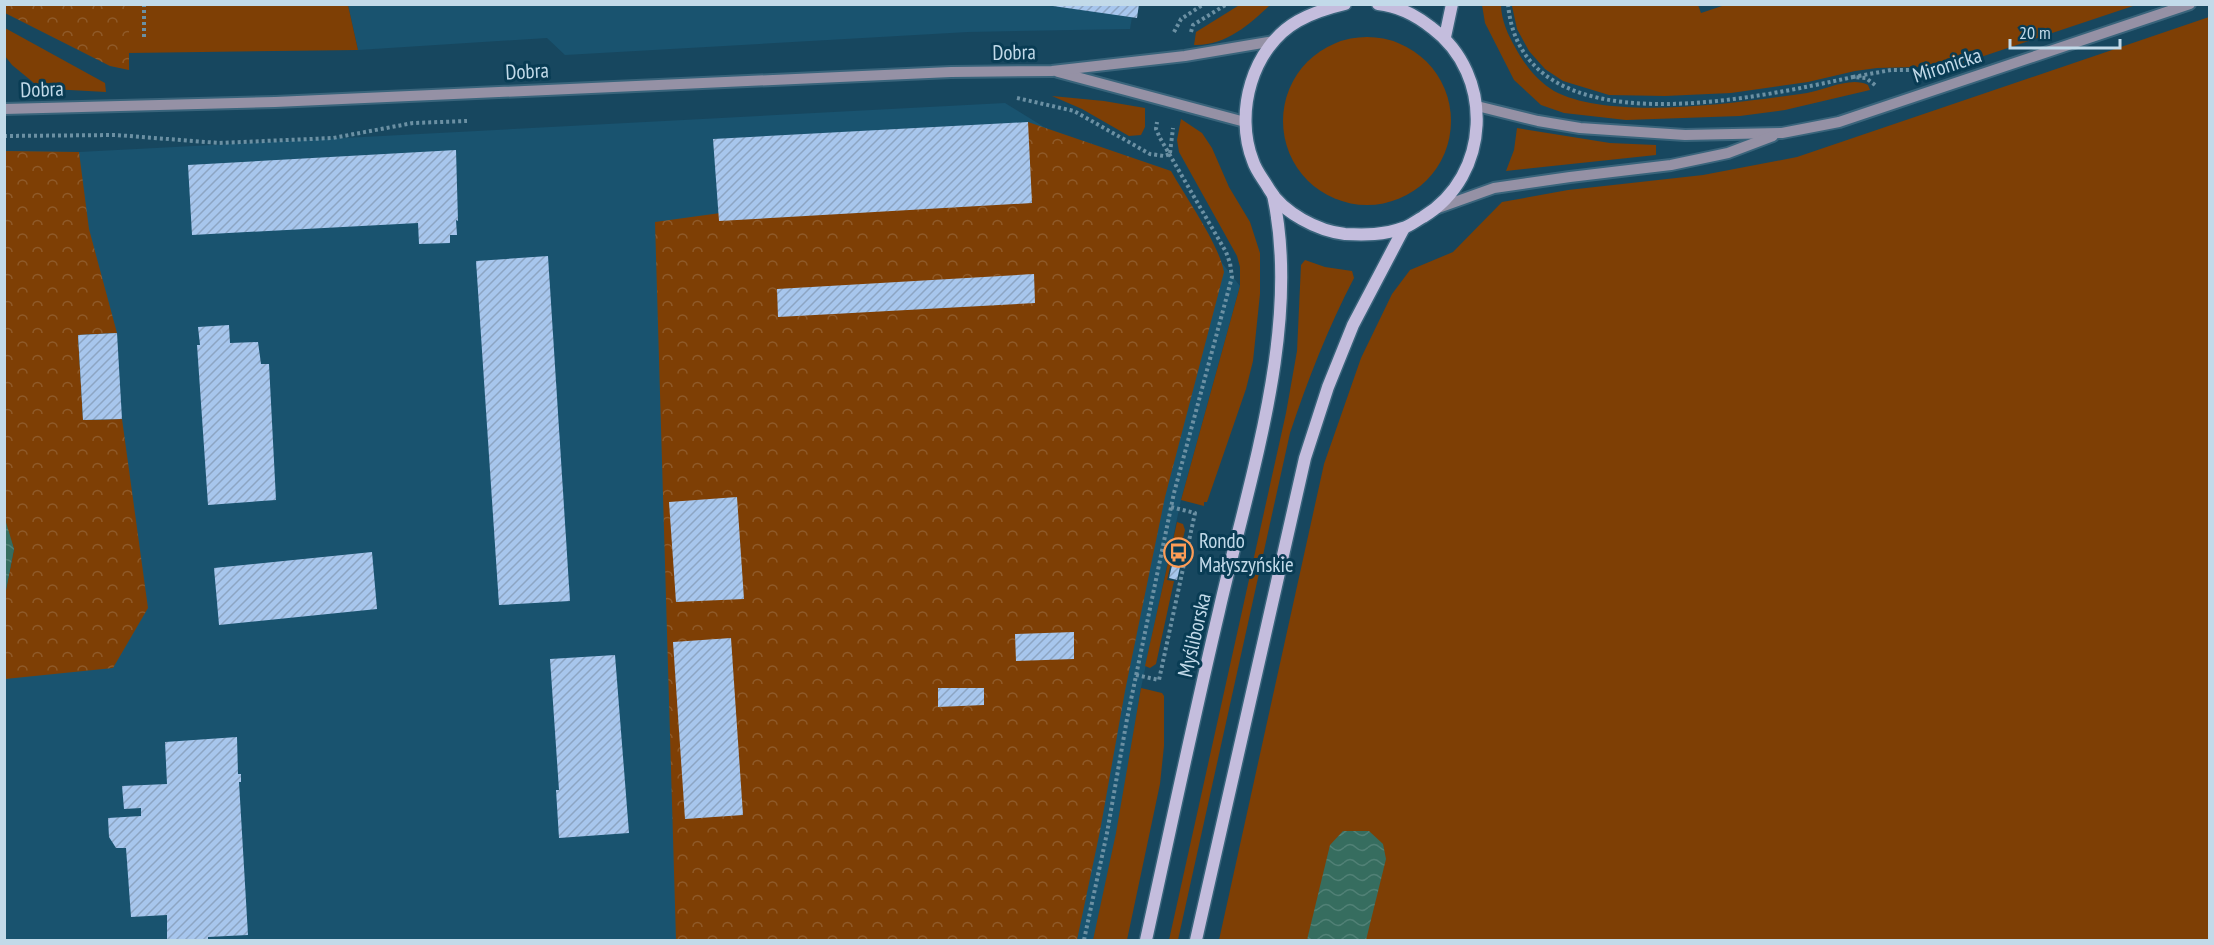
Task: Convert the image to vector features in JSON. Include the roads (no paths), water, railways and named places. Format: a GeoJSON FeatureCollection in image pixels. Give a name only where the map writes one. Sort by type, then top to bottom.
{"type":"FeatureCollection","features":[{"type":"Feature","properties":{"kind":"main road"},"geometry":{"type":"LineString","coordinates":[[1345,4],[1326,7],[1296,22],[1274,41],[1252,79],[1246,100],[1245,122],[1252,161],[1273,195],[1300,219],[1333,233],[1370,236],[1404,228],[1437,208],[1461,180],[1475,144],[1477,106],[1467,69],[1445,37],[1418,17],[1388,5],[1378,4]]}},
{"type":"Feature","properties":{"kind":"main road"},"geometry":{"type":"LineString","coordinates":[[1445,37],[1452,4]]}},
{"type":"Feature","properties":{"kind":"main road","name":"Myśliborska"},"geometry":{"type":"LineString","coordinates":[[1146,940],[1269,396],[1281,289],[1281,241],[1273,195]]}},
{"type":"Feature","properties":{"kind":"main road"},"geometry":{"type":"LineString","coordinates":[[1196,940],[1305,458],[1328,387],[1353,325],[1404,228]]}},
{"type":"Feature","properties":{"kind":"street","name":"Mironicka"},"geometry":{"type":"LineString","coordinates":[[1437,208],[1494,188],[1671,165],[1728,153],[1782,133],[1839,122],[2190,4]]}},
{"type":"Feature","properties":{"kind":"street","name":"Dobra"},"geometry":{"type":"LineString","coordinates":[[4,109],[274,102],[942,72],[1052,71],[1185,56],[1274,41]]}},
{"type":"Feature","properties":{"kind":"street","name":"Dobra"},"geometry":{"type":"LineString","coordinates":[[1052,71],[1245,122]]}},
{"type":"Feature","properties":{"kind":"street","name":"Mironicka"},"geometry":{"type":"LineString","coordinates":[[1477,106],[1538,121],[1580,128],[1685,135],[1782,133]]}},
{"type":"Feature","properties":{"kind":"water"},"geometry":{"type":"Polygon","coordinates":[[[5,519],[14,549],[5,595],[5,519]]]}},
{"type":"Feature","properties":{"kind":"water"},"geometry":{"type":"Polygon","coordinates":[[[1343,831],[1369,831],[1383,844],[1386,859],[1366,940],[1307,940],[1330,845],[1343,831]]]}},
{"type":"Feature","properties":{"kind":"place","name":"Rondo Małyszyńskie"},"geometry":{"type":"Point","coordinates":[1178,552]}}]}
